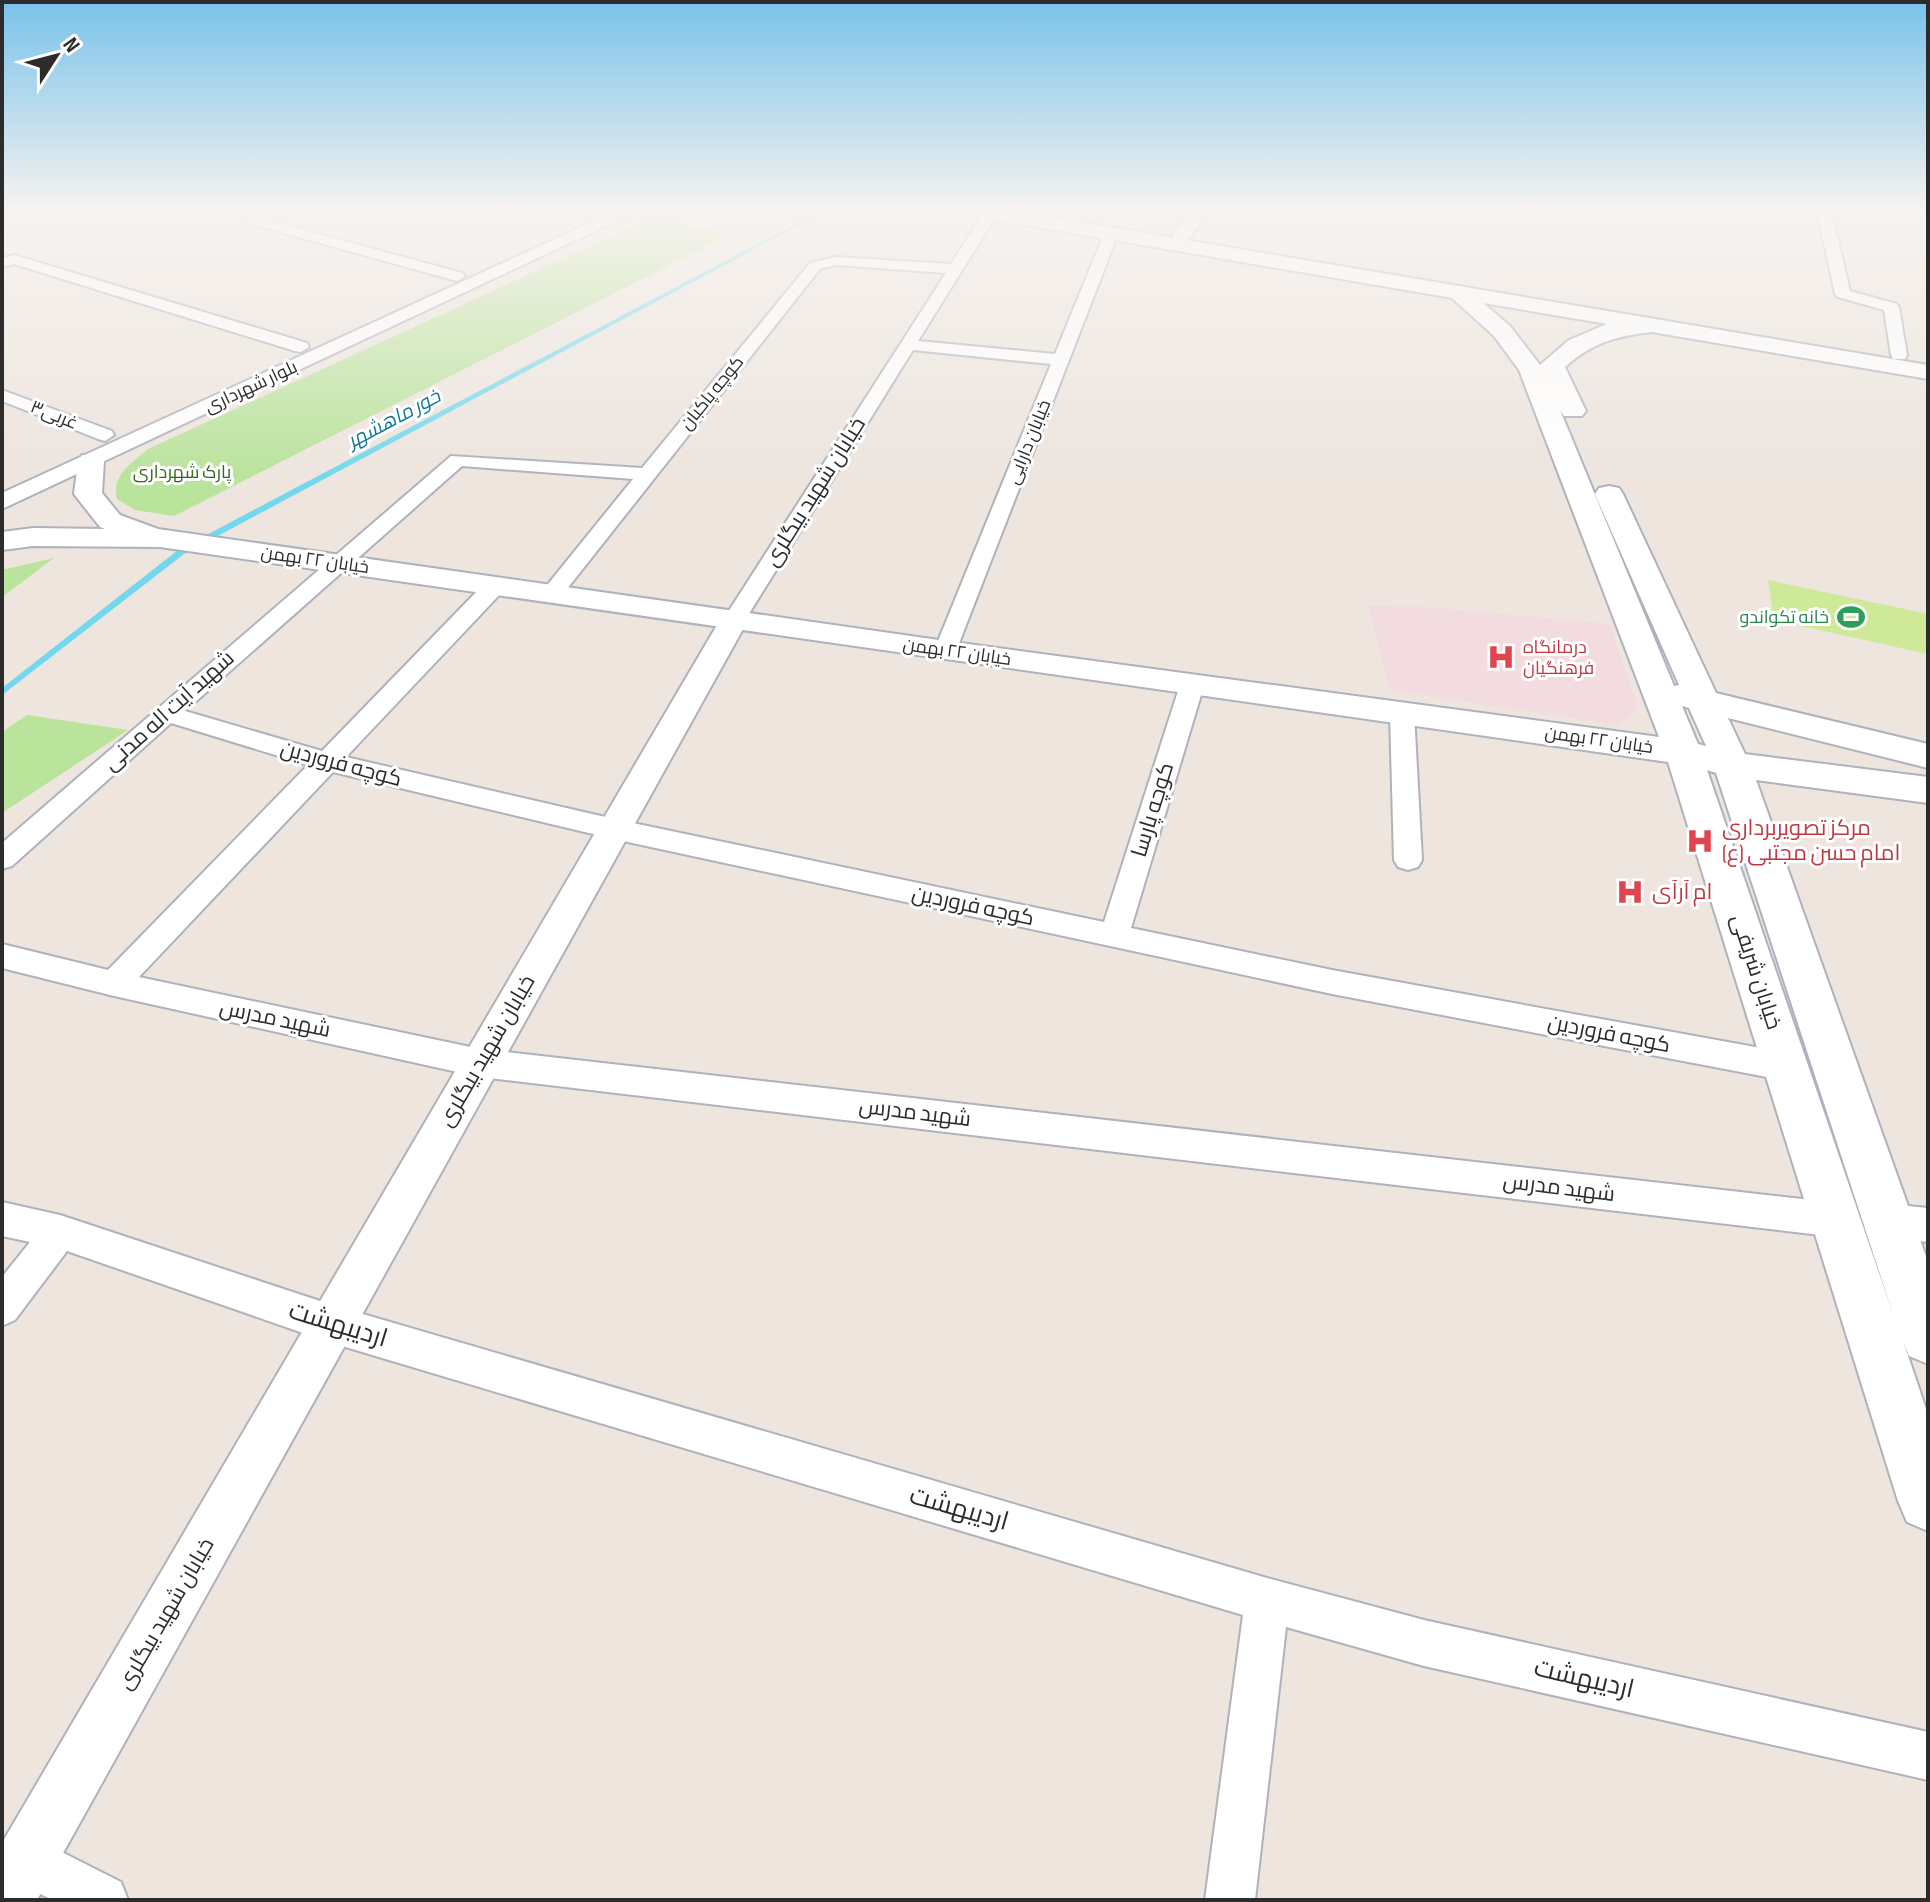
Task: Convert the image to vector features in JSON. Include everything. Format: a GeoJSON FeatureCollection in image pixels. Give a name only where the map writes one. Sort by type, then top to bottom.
{"type":"FeatureCollection","features":[{"type":"Feature","properties":{"kind":"main road","name":"خیابان شریفی"},"geometry":{"type":"LineString","coordinates":[[1467,300],[1502,331],[1531,369],[1578,453],[1732,765],[1928,1337]]}},
{"type":"Feature","properties":{"kind":"main road"},"geometry":{"type":"LineString","coordinates":[[1496,300],[1928,372]]}},
{"type":"Feature","properties":{"kind":"main road"},"geometry":{"type":"LineString","coordinates":[[1566,300],[1928,360]]}},
{"type":"Feature","properties":{"kind":"main road","name":"خیابان شریفی"},"geometry":{"type":"LineString","coordinates":[[1653,325],[1601,330],[1577,343],[1552,366],[1578,453],[1659,692],[1683,752],[1788,1067],[1928,1501]]}},
{"type":"Feature","properties":{"kind":"main road"},"geometry":{"type":"LineString","coordinates":[[91,461],[88,494],[110,521],[160,538]]}},
{"type":"Feature","properties":{"kind":"main road"},"geometry":{"type":"LineString","coordinates":[[2,541],[33,537],[160,538]]}},
{"type":"Feature","properties":{"kind":"main road","name":"خیابان ۲۲ بهمن"},"geometry":{"type":"LineString","coordinates":[[160,538],[946,651],[1683,752],[1732,765],[1928,790]]}},
{"type":"Feature","properties":{"kind":"main road"},"geometry":{"type":"LineString","coordinates":[[1659,692],[1700,697],[1928,756]]}},
{"type":"Feature","properties":{"kind":"street"},"geometry":{"type":"LineString","coordinates":[[147,300],[301,347]]}},
{"type":"Feature","properties":{"kind":"street","name":"بلوار شهرداری"},"geometry":{"type":"LineString","coordinates":[[2,482],[405,300]]}},
{"type":"Feature","properties":{"kind":"street","name":"بلوار شهرداری"},"geometry":{"type":"LineString","coordinates":[[2,502],[425,300]]}},
{"type":"Feature","properties":{"kind":"street","name":"کوچه پاکبان"},"geometry":{"type":"LineString","coordinates":[[551,594],[788,300]]}},
{"type":"Feature","properties":{"kind":"street","name":"خیابان شهید بیگلری"},"geometry":{"type":"LineString","coordinates":[[14,1880],[734,620],[936,300]]}},
{"type":"Feature","properties":{"kind":"street","name":"خیابان دارایی"},"geometry":{"type":"LineString","coordinates":[[946,651],[1061,360],[1089,300]]}},
{"type":"Feature","properties":{"kind":"street"},"geometry":{"type":"LineString","coordinates":[[1864,300],[1891,307],[1899,355]]}},
{"type":"Feature","properties":{"kind":"street"},"geometry":{"type":"LineString","coordinates":[[908,345],[1061,360]]}},
{"type":"Feature","properties":{"kind":"street","name":"۳غربی"},"geometry":{"type":"LineString","coordinates":[[2,395],[105,435]]}},
{"type":"Feature","properties":{"kind":"street","name":"شهید آیت اله مدنی"},"geometry":{"type":"LineString","coordinates":[[2,859],[458,460],[647,474]]}},
{"type":"Feature","properties":{"kind":"street"},"geometry":{"type":"LineString","coordinates":[[114,984],[495,586]]}},
{"type":"Feature","properties":{"kind":"street","name":"کوچه پارسا"},"geometry":{"type":"LineString","coordinates":[[1114,936],[1192,685]]}},
{"type":"Feature","properties":{"kind":"street","name":"کوچه فروردین"},"geometry":{"type":"LineString","coordinates":[[166,713],[328,762],[614,829],[1332,982],[1788,1067]]}},
{"type":"Feature","properties":{"kind":"street"},"geometry":{"type":"LineString","coordinates":[[1402,713],[1408,860]]}},
{"type":"Feature","properties":{"kind":"street","name":"شهید مدرس"},"geometry":{"type":"LineString","coordinates":[[2,956],[114,984],[480,1063],[1837,1220]]}},
{"type":"Feature","properties":{"kind":"street","name":"اردیبهشت"},"geometry":{"type":"LineString","coordinates":[[2,1219],[60,1232],[332,1324],[1267,1600],[1424,1643],[1928,1756]]}},
{"type":"Feature","properties":{"kind":"street"},"geometry":{"type":"LineString","coordinates":[[1888,1221],[1928,1225]]}},
{"type":"Feature","properties":{"kind":"street"},"geometry":{"type":"LineString","coordinates":[[2,1307],[60,1232]]}},
{"type":"Feature","properties":{"kind":"street"},"geometry":{"type":"LineString","coordinates":[[1230,1900],[1267,1600]]}},
{"type":"Feature","properties":{"kind":"street"},"geometry":{"type":"LineString","coordinates":[[14,1880],[103,1900]]}},
{"type":"Feature","properties":{"kind":"shaded area","name":"درمانگاه فرهنگیان"},"geometry":{"type":"Polygon","coordinates":[[[1368,606],[1425,607],[1610,624],[1638,710],[1618,725],[1389,690],[1368,606]]]}},
{"type":"Feature","properties":{"kind":"green space","name":"پارک شهرداری"},"geometry":{"type":"Polygon","coordinates":[[[473,300],[601,300],[174,516],[135,510],[117,499],[120,476],[148,449],[473,300]]]}},
{"type":"Feature","properties":{"kind":"green space"},"geometry":{"type":"Polygon","coordinates":[[[54,558],[2,597],[2,570],[54,558]]]}},
{"type":"Feature","properties":{"kind":"green space","name":"خانه تکواندو"},"geometry":{"type":"Polygon","coordinates":[[[1768,580],[1928,614],[1928,654],[1774,620],[1768,580]]]}},
{"type":"Feature","properties":{"kind":"green space"},"geometry":{"type":"Polygon","coordinates":[[[27,715],[128,730],[2,813],[2,732],[27,715]]]}},
{"type":"Feature","properties":{"kind":"waterway","name":"خور ماهشهر"},"geometry":{"type":"LineString","coordinates":[[2,692],[181,552],[657,300]]}},
{"type":"Feature","properties":{"kind":"place","name":"خانه تکواندو"},"geometry":{"type":"Point","coordinates":[1851,617]}},
{"type":"Feature","properties":{"kind":"place","name":"درمانگاه فرهنگیان"},"geometry":{"type":"Point","coordinates":[1501,657]}},
{"type":"Feature","properties":{"kind":"place","name":"مرکز تصویربرداری امام حسن مجتبی (ع)"},"geometry":{"type":"Point","coordinates":[1700,841]}},
{"type":"Feature","properties":{"kind":"place","name":"ام آرآی"},"geometry":{"type":"Point","coordinates":[1630,892]}}]}
